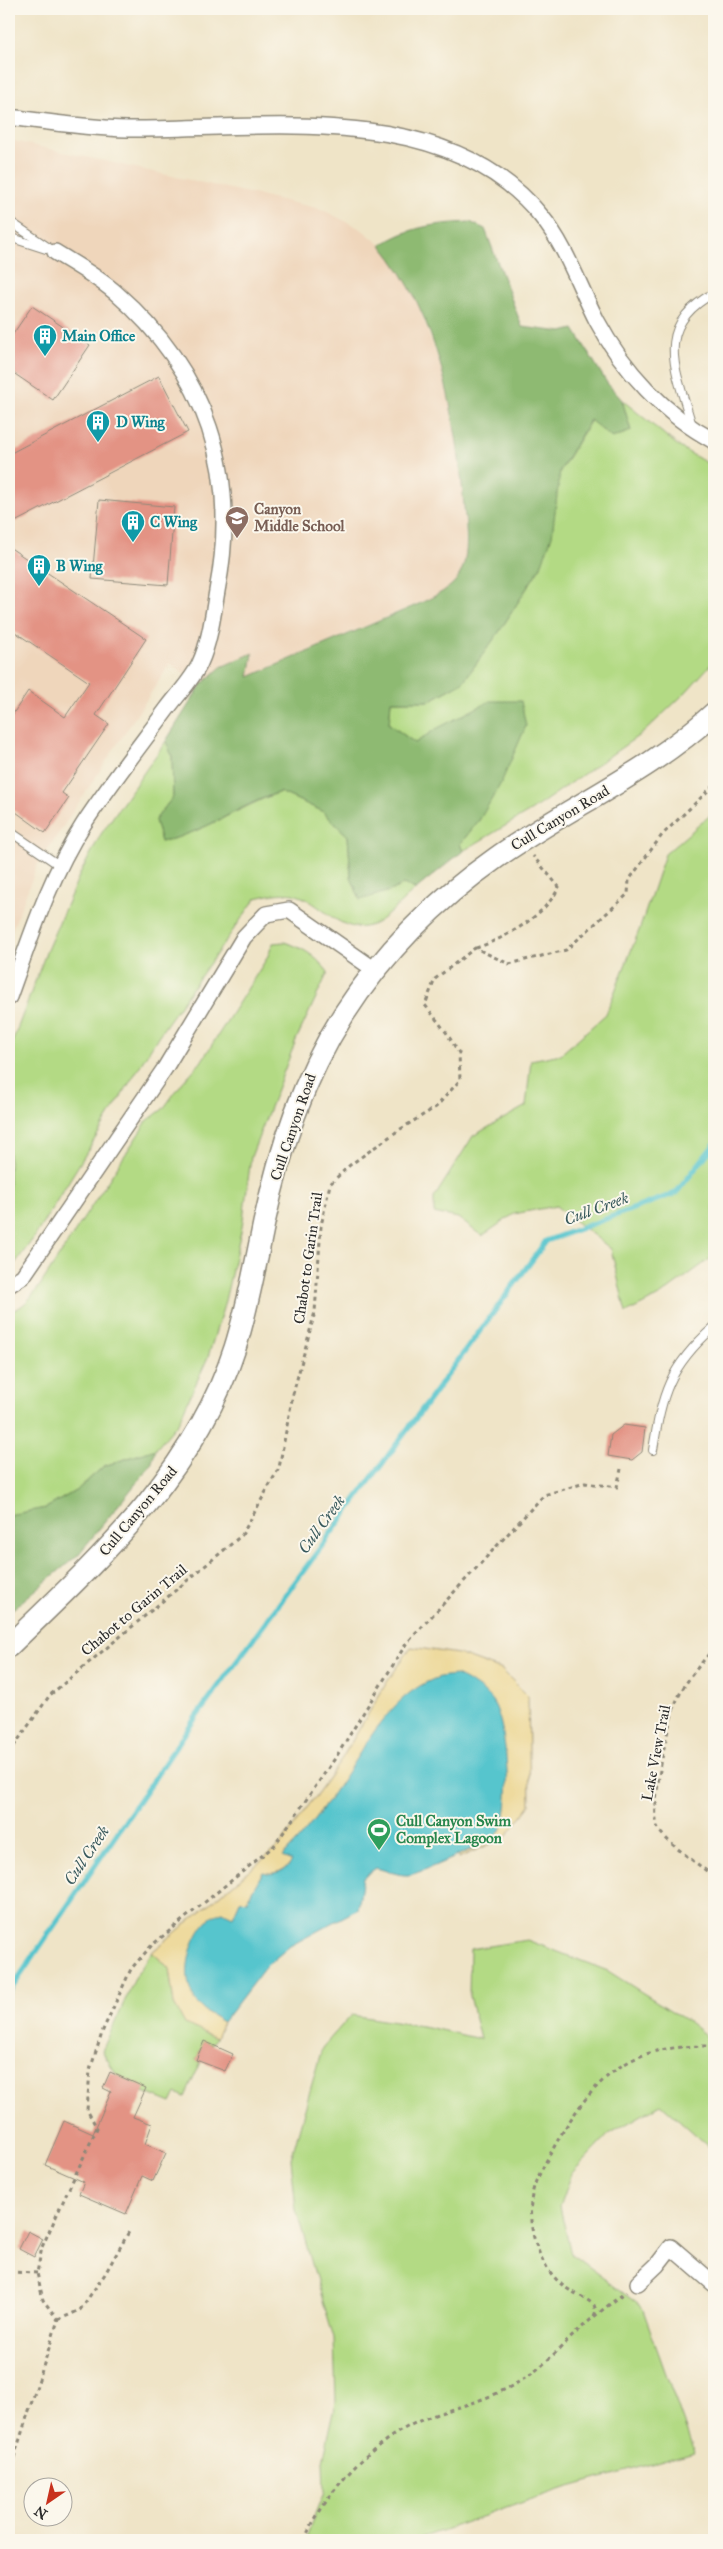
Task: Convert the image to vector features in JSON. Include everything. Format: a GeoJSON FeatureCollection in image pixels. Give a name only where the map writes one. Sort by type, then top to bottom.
{"type":"FeatureCollection","features":[{"type":"Feature","properties":{"kind":"street"},"geometry":{"type":"LineString","coordinates":[[9,116],[82,126],[128,129],[249,125],[340,129],[416,140],[462,156],[506,181],[542,217],[554,235],[610,344],[642,385],[665,407],[692,428],[714,441]]}},
{"type":"Feature","properties":{"kind":"street"},"geometry":{"type":"LineString","coordinates":[[9,997],[59,865],[84,824],[200,664],[210,630],[224,558],[226,511],[217,451],[206,418],[178,362],[142,318],[115,292],[55,252]]}},
{"type":"Feature","properties":{"kind":"street","name":"Cull Canyon Road"},"geometry":{"type":"LineString","coordinates":[[9,1646],[81,1576],[144,1509],[182,1459],[206,1417],[234,1351],[248,1305],[278,1162],[302,1092],[319,1055],[375,970],[401,940],[454,889],[522,841],[654,762],[714,713]]}},
{"type":"Feature","properties":{"kind":"street"},"geometry":{"type":"LineString","coordinates":[[9,1285],[23,1276],[165,1068],[244,937],[266,914],[289,910],[375,970]]}},
{"type":"Feature","properties":{"kind":"street"},"geometry":{"type":"LineString","coordinates":[[638,2282],[657,2265],[671,2247],[714,2284]]}},
{"type":"Feature","properties":{"kind":"lane"},"geometry":{"type":"LineString","coordinates":[[9,221],[55,252]]}},
{"type":"Feature","properties":{"kind":"lane"},"geometry":{"type":"LineString","coordinates":[[9,238],[55,252]]}},
{"type":"Feature","properties":{"kind":"lane"},"geometry":{"type":"LineString","coordinates":[[692,428],[673,360],[673,340],[681,322],[695,304],[714,293]]}},
{"type":"Feature","properties":{"kind":"lane"},"geometry":{"type":"LineString","coordinates":[[9,831],[59,865]]}},
{"type":"Feature","properties":{"kind":"lane"},"geometry":{"type":"LineString","coordinates":[[653,1450],[660,1406],[667,1385],[681,1362],[714,1327]]}},
{"type":"Feature","properties":{"kind":"path"},"geometry":{"type":"LineString","coordinates":[[475,948],[509,964],[566,950],[628,894],[629,880],[662,835],[714,785]]}},
{"type":"Feature","properties":{"kind":"path"},"geometry":{"type":"LineString","coordinates":[[475,948],[494,942],[531,918],[553,900],[559,887],[522,841]]}},
{"type":"Feature","properties":{"kind":"path","name":"Chabot to Garin Trail"},"geometry":{"type":"LineString","coordinates":[[9,1753],[50,1695],[242,1535],[279,1468],[293,1394],[315,1312],[321,1226],[330,1184],[350,1165],[399,1130],[436,1107],[460,1080],[459,1053],[446,1032],[425,1005],[435,979],[475,948]]}},
{"type":"Feature","properties":{"kind":"path"},"geometry":{"type":"LineString","coordinates":[[58,2320],[43,2300],[37,2273],[42,2247],[97,2128],[88,2110],[90,2070],[103,2030],[131,1969],[152,1945],[274,1846],[336,1757],[406,1644],[544,1495],[585,1483],[617,1487],[621,1469]]}},
{"type":"Feature","properties":{"kind":"path","name":"Lake View Trail"},"geometry":{"type":"LineString","coordinates":[[714,1648],[687,1682],[675,1705],[657,1794],[656,1811],[658,1828],[666,1837],[714,1877]]}},
{"type":"Feature","properties":{"kind":"path"},"geometry":{"type":"LineString","coordinates":[[593,2318],[596,2312],[594,2305],[562,2285],[547,2267],[541,2254],[529,2214],[532,2191],[536,2181],[569,2122],[616,2070],[632,2060],[650,2053],[672,2048],[714,2046]]}},
{"type":"Feature","properties":{"kind":"path"},"geometry":{"type":"LineString","coordinates":[[9,2473],[58,2320],[80,2310],[105,2274],[130,2230]]}},
{"type":"Feature","properties":{"kind":"path"},"geometry":{"type":"LineString","coordinates":[[9,2272],[37,2273]]}},
{"type":"Feature","properties":{"kind":"path"},"geometry":{"type":"LineString","coordinates":[[304,2540],[322,2506],[334,2490],[374,2450],[423,2420],[480,2401],[524,2379],[593,2318],[638,2282]]}},
{"type":"Feature","properties":{"kind":"shaded area","name":"Canyon Middle School"},"geometry":{"type":"Polygon","coordinates":[[[9,140],[321,209],[361,229],[381,245],[397,264],[413,291],[439,363],[453,416],[461,464],[466,561],[460,576],[443,592],[248,677],[253,653],[221,667],[201,685],[170,664],[37,866],[9,938],[9,140]]]}},
{"type":"Feature","properties":{"kind":"green space"},"geometry":{"type":"Polygon","coordinates":[[[470,222],[485,229],[522,327],[562,332],[574,329],[607,383],[622,400],[631,431],[612,438],[590,420],[560,471],[552,536],[541,566],[499,632],[463,682],[429,701],[391,701],[389,724],[415,743],[436,729],[490,701],[521,701],[526,726],[501,783],[480,819],[460,844],[463,851],[416,889],[403,884],[393,890],[360,900],[351,877],[348,836],[322,811],[280,792],[250,804],[193,832],[161,842],[155,820],[173,797],[172,756],[166,741],[201,685],[221,667],[253,653],[249,677],[421,603],[448,588],[460,574],[466,550],[461,473],[450,403],[442,369],[431,335],[417,303],[401,273],[381,245],[403,234],[424,227],[470,222]]]}},
{"type":"Feature","properties":{"kind":"green space"},"geometry":{"type":"Polygon","coordinates":[[[622,400],[681,448],[714,467],[714,661],[684,694],[644,732],[532,810],[463,851],[460,844],[480,819],[436,729],[415,743],[389,724],[391,701],[429,701],[463,682],[499,632],[541,566],[560,471],[591,420],[612,438],[631,431],[622,400]]]}},
{"type":"Feature","properties":{"kind":"green space"},"geometry":{"type":"Polygon","coordinates":[[[166,741],[172,756],[173,797],[155,820],[161,842],[207,826],[280,792],[322,811],[348,836],[351,877],[393,890],[403,884],[416,889],[383,919],[372,925],[361,927],[350,926],[340,922],[313,903],[293,894],[278,894],[256,898],[159,1035],[35,1236],[14,1265],[9,1268],[9,1051],[47,950],[79,876],[101,834],[166,741]]]}},
{"type":"Feature","properties":{"kind":"green space"},"geometry":{"type":"Polygon","coordinates":[[[714,812],[714,1256],[661,1295],[626,1313],[611,1249],[556,1206],[514,1214],[482,1236],[458,1218],[434,1213],[434,1198],[473,1136],[526,1106],[531,1060],[561,1054],[606,1014],[640,928],[665,854],[714,812]]]}},
{"type":"Feature","properties":{"kind":"green space"},"geometry":{"type":"Polygon","coordinates":[[[284,942],[308,953],[319,961],[328,972],[296,1040],[251,1157],[242,1227],[224,1305],[208,1357],[178,1423],[156,1449],[104,1466],[77,1490],[46,1508],[9,1515],[9,1311],[22,1306],[39,1287],[147,1121],[163,1109],[182,1083],[201,1062],[267,958],[273,943],[284,942]]]}},
{"type":"Feature","properties":{"kind":"green space"},"geometry":{"type":"Polygon","coordinates":[[[156,1449],[151,1465],[78,1555],[9,1612],[9,1515],[46,1508],[77,1490],[104,1466],[156,1449]]]}},
{"type":"Feature","properties":{"kind":"green space"},"geometry":{"type":"Polygon","coordinates":[[[527,1940],[608,1971],[689,2022],[714,2042],[714,2151],[661,2104],[609,2134],[572,2173],[560,2207],[571,2254],[642,2307],[694,2452],[555,2491],[415,2540],[305,2540],[324,2492],[323,2461],[336,2402],[334,2338],[296,2210],[291,2159],[322,2048],[351,2015],[427,2027],[480,2039],[469,1996],[470,1949],[527,1940]]]}},
{"type":"Feature","properties":{"kind":"green space"},"geometry":{"type":"Polygon","coordinates":[[[152,1952],[169,1968],[174,2004],[185,2023],[216,2038],[212,2044],[204,2042],[196,2060],[201,2062],[185,2097],[176,2093],[171,2103],[144,2092],[145,2088],[117,2075],[102,2051],[136,1976],[152,1952]]]}},
{"type":"Feature","properties":{"kind":"sand"},"geometry":{"type":"Polygon","coordinates":[[[411,1647],[458,1654],[502,1670],[528,1696],[530,1805],[505,1838],[458,1858],[458,1855],[479,1847],[393,1709],[327,1804],[283,1856],[292,1861],[275,1873],[263,1872],[247,1900],[240,1901],[233,1918],[208,2013],[223,2022],[216,2038],[185,2024],[174,2004],[169,1968],[152,1952],[280,1845],[338,1765],[387,1682],[411,1647]]]}},
{"type":"Feature","properties":{"kind":"water","name":"Cull Canyon Swim Complex Lagoon"},"geometry":{"type":"Polygon","coordinates":[[[456,1675],[485,1693],[493,1702],[498,1713],[507,1767],[506,1806],[504,1821],[499,1832],[471,1849],[416,1873],[401,1875],[376,1868],[363,1877],[358,1909],[290,1946],[266,1966],[223,2022],[208,2013],[196,2001],[188,1981],[189,1959],[192,1947],[202,1927],[210,1918],[222,1912],[233,1917],[240,1901],[247,1900],[263,1872],[275,1873],[289,1865],[292,1861],[282,1857],[298,1840],[333,1795],[368,1740],[391,1710],[418,1687],[436,1678],[456,1675]]]}},
{"type":"Feature","properties":{"kind":"building","name":"Main Office"},"geometry":{"type":"Polygon","coordinates":[[[32,306],[90,345],[53,400],[9,370],[9,340],[32,306]]]}},
{"type":"Feature","properties":{"kind":"building","name":"D Wing"},"geometry":{"type":"Polygon","coordinates":[[[159,376],[188,432],[15,522],[9,510],[9,454],[159,376]]]}},
{"type":"Feature","properties":{"kind":"building","name":"C Wing"},"geometry":{"type":"Polygon","coordinates":[[[99,500],[174,507],[168,585],[92,579],[99,500]]]}},
{"type":"Feature","properties":{"kind":"building"},"geometry":{"type":"Polygon","coordinates":[[[9,547],[146,639],[96,715],[109,724],[62,793],[69,798],[45,833],[9,807],[9,720],[28,691],[65,717],[89,682],[9,628],[9,547]]]}},
{"type":"Feature","properties":{"kind":"building"},"geometry":{"type":"Polygon","coordinates":[[[624,1425],[645,1428],[642,1452],[632,1460],[608,1456],[611,1435],[624,1425]]]}},
{"type":"Feature","properties":{"kind":"building"},"geometry":{"type":"Polygon","coordinates":[[[204,2041],[233,2054],[225,2071],[196,2060],[204,2041]]]}},
{"type":"Feature","properties":{"kind":"building"},"geometry":{"type":"Polygon","coordinates":[[[110,2072],[146,2088],[133,2117],[152,2124],[145,2144],[166,2153],[153,2181],[142,2176],[126,2214],[79,2194],[84,2182],[45,2165],[64,2121],[93,2134],[111,2092],[103,2088],[110,2072]]]}},
{"type":"Feature","properties":{"kind":"building"},"geometry":{"type":"Polygon","coordinates":[[[28,2231],[43,2239],[34,2257],[19,2249],[28,2231]]]}},
{"type":"Feature","properties":{"kind":"waterway","name":"Cull Creek"},"geometry":{"type":"LineString","coordinates":[[9,1992],[196,1717],[546,1241],[676,1193],[714,1145]]}},
{"type":"Feature","properties":{"kind":"place","name":"Main Office"},"geometry":{"type":"Point","coordinates":[45,357]}},
{"type":"Feature","properties":{"kind":"place","name":"D Wing"},"geometry":{"type":"Point","coordinates":[98,443]}},
{"type":"Feature","properties":{"kind":"place","name":"Canyon Middle School"},"geometry":{"type":"Point","coordinates":[237,539]}},
{"type":"Feature","properties":{"kind":"place","name":"C Wing"},"geometry":{"type":"Point","coordinates":[133,543]}},
{"type":"Feature","properties":{"kind":"place","name":"B Wing"},"geometry":{"type":"Point","coordinates":[39,587]}},
{"type":"Feature","properties":{"kind":"place","name":"Cull Canyon Swim Complex Lagoon"},"geometry":{"type":"Point","coordinates":[379,1851]}}]}
